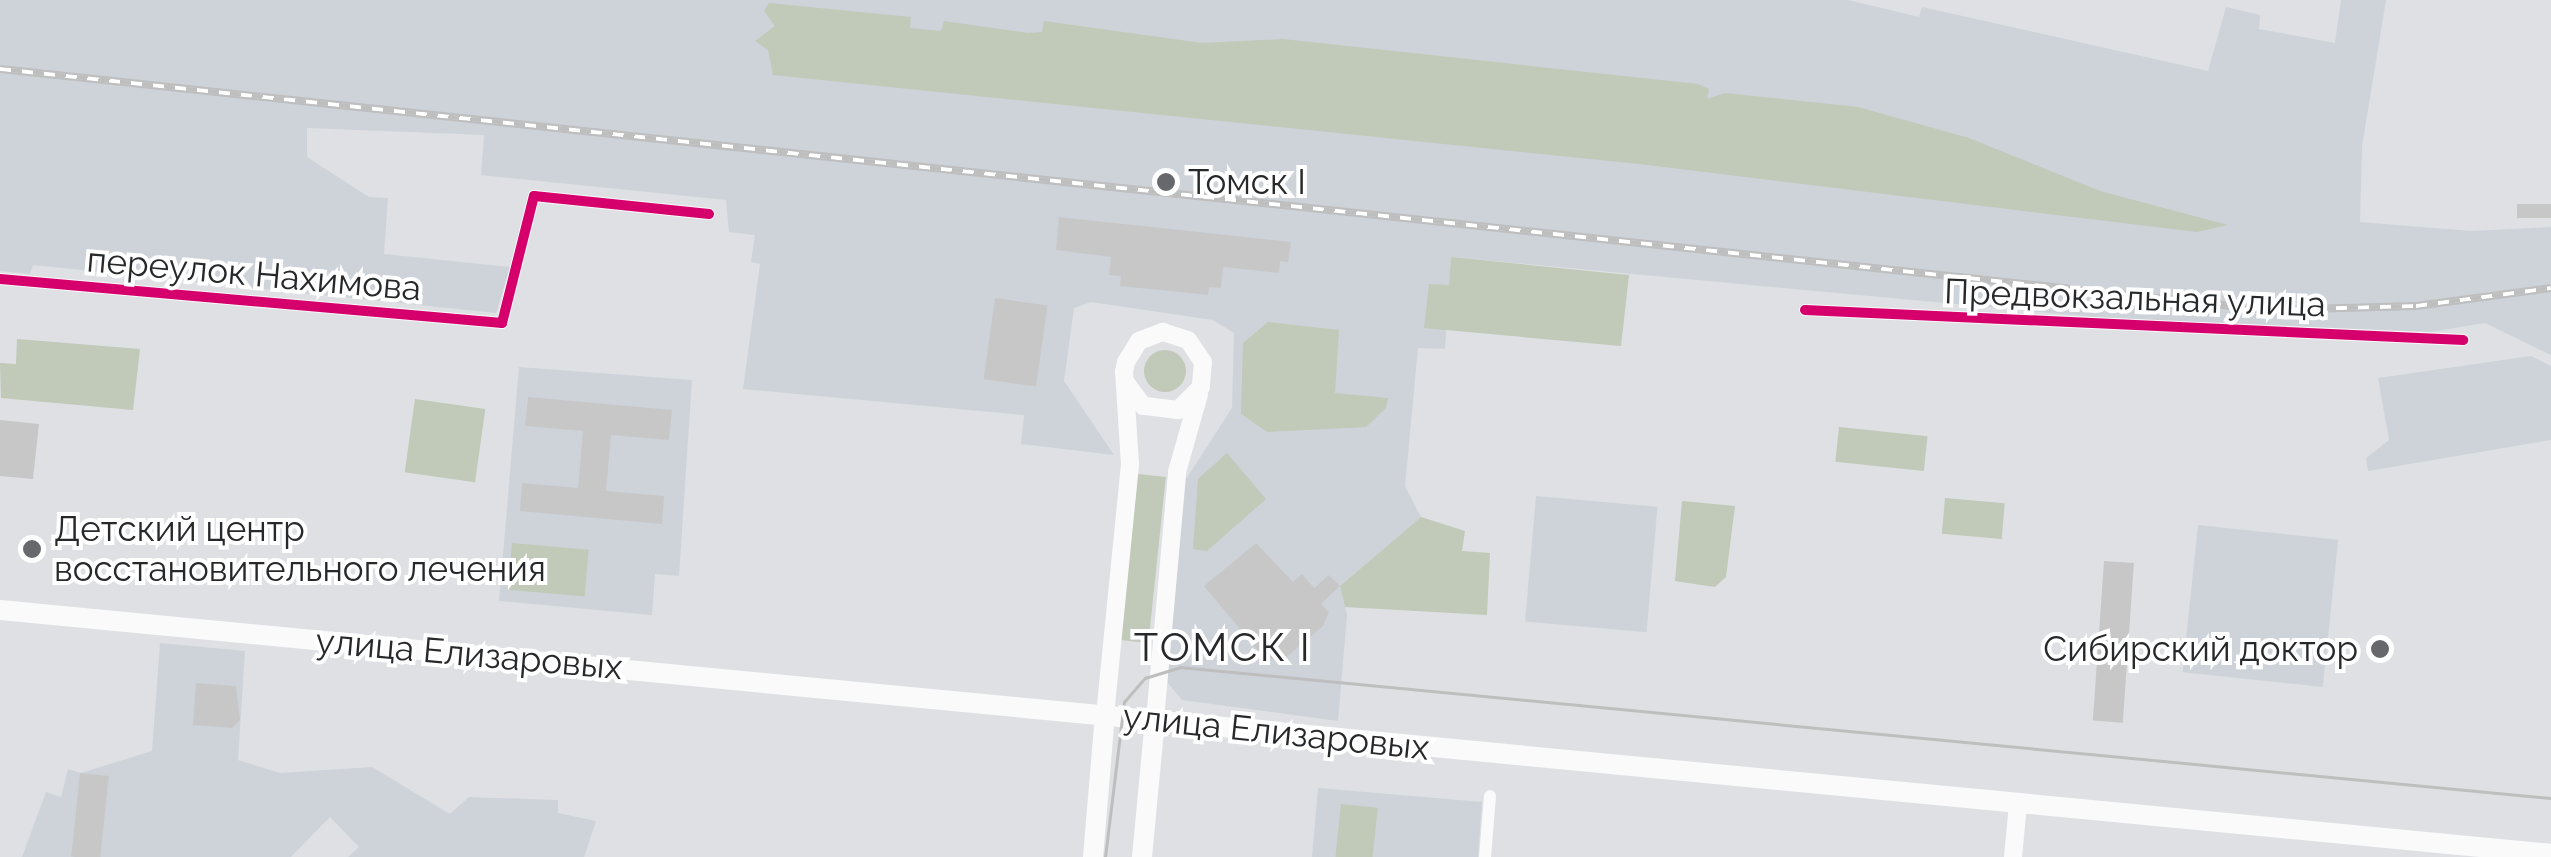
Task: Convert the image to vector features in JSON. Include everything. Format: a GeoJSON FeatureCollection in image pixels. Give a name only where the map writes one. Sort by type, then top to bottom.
{"type":"FeatureCollection","features":[{"type":"Feature","properties":{"kind":"main road"},"geometry":{"type":"LineString","coordinates":[[1093,857],[1130,464],[1126,382],[1134,346],[1163,332],[1197,350],[1201,387],[1177,472],[1142,857]]}},
{"type":"Feature","properties":{"kind":"main road"},"geometry":{"type":"LineString","coordinates":[[1126,382],[1136,400],[1162,412],[1190,403],[1201,387]]}},
{"type":"Feature","properties":{"kind":"main road","name":"улица Елизаровых"},"geometry":{"type":"LineString","coordinates":[[0,610],[2551,854]]}},
{"type":"Feature","properties":{"kind":"main road"},"geometry":{"type":"LineString","coordinates":[[2013,857],[2018,804]]}},
{"type":"Feature","properties":{"kind":"street","name":"переулок Нахимова"},"geometry":{"type":"LineString","coordinates":[[0,279],[502,323],[534,196],[709,214]]}},
{"type":"Feature","properties":{"kind":"street","name":"Предвокзальная улица"},"geometry":{"type":"LineString","coordinates":[[1805,310],[2463,340]]}},
{"type":"Feature","properties":{"kind":"street"},"geometry":{"type":"LineString","coordinates":[[1486,857],[1490,796]]}},
{"type":"Feature","properties":{"kind":"shaded area"},"geometry":{"type":"Polygon","coordinates":[[[0,0],[1848,0],[1919,17],[1922,7],[2208,71],[2226,7],[2260,15],[2259,29],[2335,43],[2341,0],[2386,0],[2362,146],[2360,222],[2471,231],[2551,227],[2551,355],[2485,323],[2431,332],[2116,319],[1451,257],[1445,349],[1418,348],[1405,486],[1421,517],[1340,586],[1347,615],[1338,721],[1182,700],[1167,682],[1186,479],[1232,408],[1234,333],[1213,320],[1091,302],[1074,308],[1064,381],[1114,455],[1021,444],[1024,415],[743,389],[760,264],[751,262],[755,235],[729,232],[726,200],[481,175],[484,135],[307,128],[307,157],[369,197],[388,198],[384,254],[510,267],[496,313],[33,265],[30,274],[0,271],[0,0]]]}},
{"type":"Feature","properties":{"kind":"shaded area"},"geometry":{"type":"Polygon","coordinates":[[[2531,356],[2551,366],[2551,440],[2368,471],[2366,458],[2389,440],[2378,378],[2531,356]]]}},
{"type":"Feature","properties":{"kind":"shaded area"},"geometry":{"type":"Polygon","coordinates":[[[519,367],[692,380],[679,576],[655,574],[652,615],[499,601],[519,367]]]}},
{"type":"Feature","properties":{"kind":"shaded area"},"geometry":{"type":"Polygon","coordinates":[[[1536,496],[1658,507],[1647,632],[1525,622],[1536,496]]]}},
{"type":"Feature","properties":{"kind":"shaded area"},"geometry":{"type":"Polygon","coordinates":[[[2198,525],[2338,540],[2323,687],[2183,672],[2198,525]]]}},
{"type":"Feature","properties":{"kind":"shaded area"},"geometry":{"type":"Polygon","coordinates":[[[160,643],[245,651],[238,760],[280,773],[372,767],[450,814],[469,797],[558,800],[558,813],[596,821],[584,857],[348,857],[359,847],[330,817],[291,857],[22,857],[46,792],[61,797],[68,769],[81,773],[152,751],[160,643]]]}},
{"type":"Feature","properties":{"kind":"shaded area"},"geometry":{"type":"Polygon","coordinates":[[[1318,788],[1482,802],[1478,857],[1312,857],[1318,788]]]}},
{"type":"Feature","properties":{"kind":"green space"},"geometry":{"type":"Polygon","coordinates":[[[769,3],[911,17],[910,28],[941,31],[944,21],[1042,32],[1044,21],[1202,43],[1283,39],[1698,84],[1709,89],[1707,99],[1725,93],[1858,107],[1969,138],[2100,191],[2228,225],[2197,232],[1639,164],[773,75],[768,50],[755,41],[775,26],[764,11],[769,3]]]}},
{"type":"Feature","properties":{"kind":"green space"},"geometry":{"type":"Polygon","coordinates":[[[1451,257],[1629,275],[1621,346],[1424,328],[1429,284],[1449,285],[1451,257]]]}},
{"type":"Feature","properties":{"kind":"green space"},"geometry":{"type":"Polygon","coordinates":[[[1268,322],[1339,330],[1335,393],[1388,398],[1386,408],[1366,427],[1267,432],[1241,414],[1243,343],[1268,322]]]}},
{"type":"Feature","properties":{"kind":"green space"},"geometry":{"type":"Polygon","coordinates":[[[17,339],[140,349],[133,410],[1,398],[0,363],[16,364],[17,339]]]}},
{"type":"Feature","properties":{"kind":"green space"},"geometry":{"type":"Polygon","coordinates":[[[1165,350],[1180,356],[1186,371],[1180,386],[1165,392],[1150,386],[1144,371],[1150,356],[1165,350]]]}},
{"type":"Feature","properties":{"kind":"green space"},"geometry":{"type":"Polygon","coordinates":[[[415,399],[485,409],[475,482],[405,472],[415,399]]]}},
{"type":"Feature","properties":{"kind":"green space"},"geometry":{"type":"Polygon","coordinates":[[[1839,427],[1928,436],[1924,471],[1835,462],[1839,427]]]}},
{"type":"Feature","properties":{"kind":"green space"},"geometry":{"type":"Polygon","coordinates":[[[1227,453],[1266,499],[1207,551],[1193,549],[1198,479],[1227,453]]]}},
{"type":"Feature","properties":{"kind":"green space"},"geometry":{"type":"Polygon","coordinates":[[[1138,474],[1166,477],[1148,643],[1121,640],[1138,474]]]}},
{"type":"Feature","properties":{"kind":"green space"},"geometry":{"type":"Polygon","coordinates":[[[1945,498],[2005,503],[2002,539],[1942,534],[1945,498]]]}},
{"type":"Feature","properties":{"kind":"green space"},"geometry":{"type":"Polygon","coordinates":[[[1682,501],[1735,506],[1726,577],[1715,587],[1675,581],[1682,501]]]}},
{"type":"Feature","properties":{"kind":"green space"},"geometry":{"type":"Polygon","coordinates":[[[1421,517],[1465,531],[1462,551],[1490,553],[1487,615],[1345,607],[1340,586],[1421,517]]]}},
{"type":"Feature","properties":{"kind":"green space"},"geometry":{"type":"Polygon","coordinates":[[[512,543],[589,550],[585,597],[508,590],[512,543]]]}},
{"type":"Feature","properties":{"kind":"green space"},"geometry":{"type":"Polygon","coordinates":[[[1341,804],[1378,808],[1373,857],[1335,857],[1341,804]]]}},
{"type":"Feature","properties":{"kind":"building"},"geometry":{"type":"Polygon","coordinates":[[[2517,204],[2551,204],[2551,218],[2517,218],[2517,204]]]}},
{"type":"Feature","properties":{"kind":"building"},"geometry":{"type":"Polygon","coordinates":[[[1059,217],[1291,242],[1288,262],[1280,261],[1279,273],[1223,267],[1221,288],[1209,287],[1208,295],[1120,286],[1121,276],[1109,275],[1111,257],[1056,250],[1059,217]]]}},
{"type":"Feature","properties":{"kind":"building"},"geometry":{"type":"Polygon","coordinates":[[[995,298],[1047,305],[1036,387],[984,379],[995,298]]]}},
{"type":"Feature","properties":{"kind":"building"},"geometry":{"type":"Polygon","coordinates":[[[528,397],[672,410],[669,440],[611,435],[606,491],[664,496],[662,524],[520,511],[522,483],[578,488],[583,431],[525,426],[528,397]]]}},
{"type":"Feature","properties":{"kind":"building"},"geometry":{"type":"Polygon","coordinates":[[[0,420],[39,424],[33,479],[0,476],[0,420]]]}},
{"type":"Feature","properties":{"kind":"building"},"geometry":{"type":"Polygon","coordinates":[[[1256,543],[1293,582],[1302,574],[1314,588],[1329,575],[1340,586],[1321,604],[1329,612],[1323,626],[1283,660],[1265,659],[1204,586],[1256,543]]]}},
{"type":"Feature","properties":{"kind":"building"},"geometry":{"type":"Polygon","coordinates":[[[2104,561],[2134,563],[2123,723],[2093,721],[2104,561]]]}},
{"type":"Feature","properties":{"kind":"building"},"geometry":{"type":"Polygon","coordinates":[[[196,683],[236,686],[240,720],[232,728],[193,725],[196,683]]]}},
{"type":"Feature","properties":{"kind":"building"},"geometry":{"type":"Polygon","coordinates":[[[80,773],[109,776],[100,857],[71,857],[80,773]]]}},
{"type":"Feature","properties":{"kind":"tram line"},"geometry":{"type":"LineString","coordinates":[[1105,857],[1124,702],[1145,678],[1180,667],[2551,798]]}},
{"type":"Feature","properties":{"kind":"railway"},"geometry":{"type":"LineString","coordinates":[[0,69],[2270,310],[2416,306],[2551,288]]}},
{"type":"Feature","properties":{"kind":"cycle path"},"geometry":{"type":"LineString","coordinates":[[0,279],[502,323],[534,196],[709,214]]}},
{"type":"Feature","properties":{"kind":"cycle path"},"geometry":{"type":"LineString","coordinates":[[1805,310],[2463,340]]}},
{"type":"Feature","properties":{"kind":"place","name":"Томск I"},"geometry":{"type":"Point","coordinates":[1166,182]}},
{"type":"Feature","properties":{"kind":"place","name":"Детский центр восстановительного лечения"},"geometry":{"type":"Point","coordinates":[32,549]}},
{"type":"Feature","properties":{"kind":"place","name":"Сибирский доктор"},"geometry":{"type":"Point","coordinates":[2380,649]}},
{"type":"Feature","properties":{"kind":"district","name":"ТОМСК I"},"geometry":{"type":"Point","coordinates":[1223,647]}}]}
